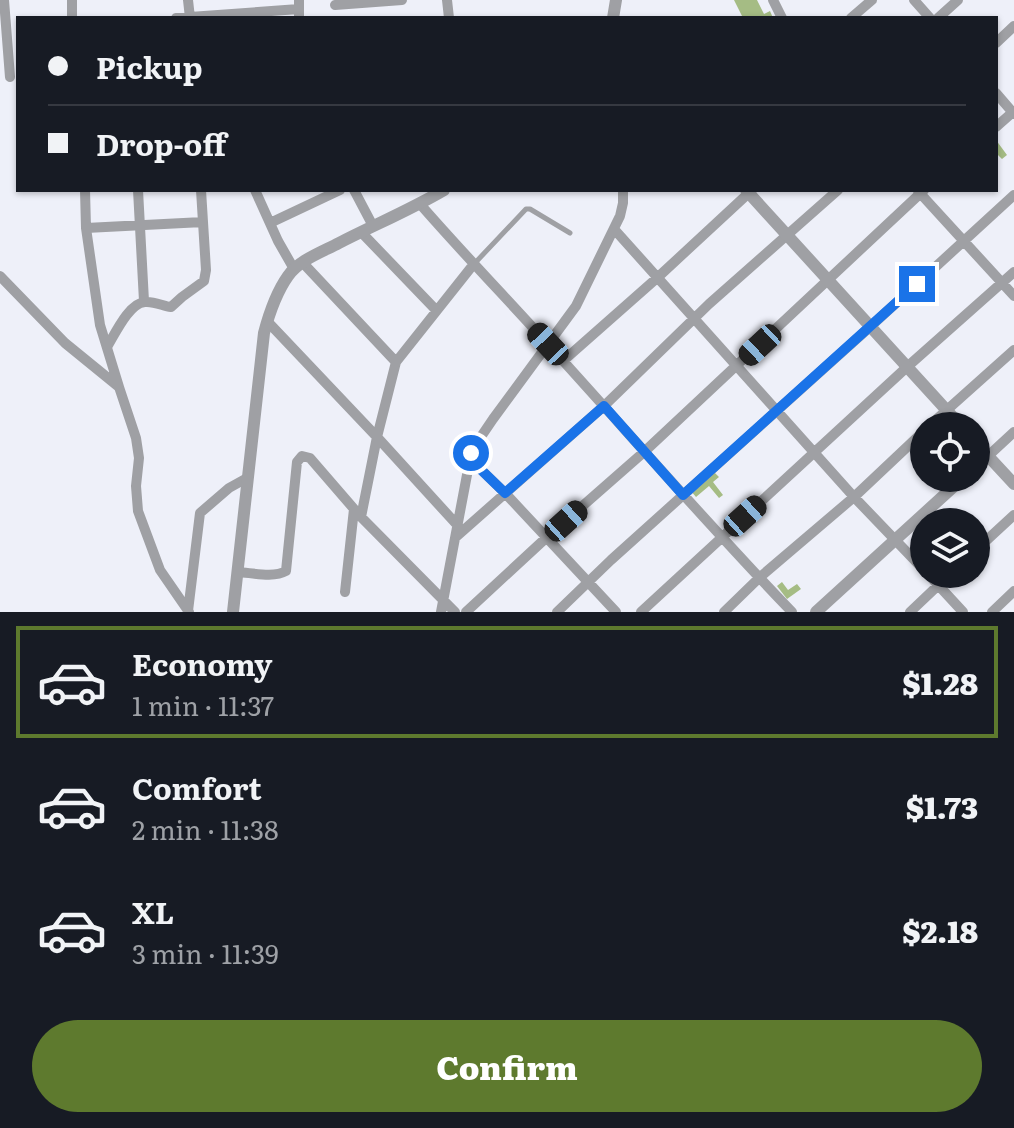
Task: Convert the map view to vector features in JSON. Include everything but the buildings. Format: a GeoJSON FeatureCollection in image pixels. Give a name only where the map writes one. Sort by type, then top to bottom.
{"type":"FeatureCollection","features":[{"type":"Feature","properties":{"kind":"street"},"geometry":{"type":"LineString","coordinates":[[4,0],[9,78]]}},
{"type":"Feature","properties":{"kind":"street"},"geometry":{"type":"LineString","coordinates":[[335,2],[402,0]]}},
{"type":"Feature","properties":{"kind":"street"},"geometry":{"type":"LineString","coordinates":[[853,16],[872,0]]}},
{"type":"Feature","properties":{"kind":"street"},"geometry":{"type":"LineString","coordinates":[[914,0],[928,16]]}},
{"type":"Feature","properties":{"kind":"street"},"geometry":{"type":"LineString","coordinates":[[940,16],[958,0]]}},
{"type":"Feature","properties":{"kind":"street"},"geometry":{"type":"LineString","coordinates":[[214,16],[299,9]]}},
{"type":"Feature","properties":{"kind":"street"},"geometry":{"type":"LineString","coordinates":[[998,41],[1014,26]]}},
{"type":"Feature","properties":{"kind":"street"},"geometry":{"type":"LineString","coordinates":[[998,95],[1013,112],[998,125]]}},
{"type":"Feature","properties":{"kind":"street"},"geometry":{"type":"LineString","coordinates":[[85,192],[86,228],[100,325],[128,409],[139,458],[136,486],[138,511],[160,570],[189,612]]}},
{"type":"Feature","properties":{"kind":"street"},"geometry":{"type":"LineString","coordinates":[[138,192],[144,301]]}},
{"type":"Feature","properties":{"kind":"street"},"geometry":{"type":"LineString","coordinates":[[107,347],[137,303],[144,301],[171,307],[204,281],[201,192]]}},
{"type":"Feature","properties":{"kind":"street"},"geometry":{"type":"LineString","coordinates":[[256,192],[270,223],[298,266],[396,362]]}},
{"type":"Feature","properties":{"kind":"street"},"geometry":{"type":"LineString","coordinates":[[270,223],[336,192]]}},
{"type":"Feature","properties":{"kind":"street"},"geometry":{"type":"LineString","coordinates":[[355,192],[367,229],[436,310]]}},
{"type":"Feature","properties":{"kind":"street"},"geometry":{"type":"LineString","coordinates":[[233,612],[264,333],[282,286],[298,266],[441,192]]}},
{"type":"Feature","properties":{"kind":"street"},"geometry":{"type":"LineString","coordinates":[[441,612],[474,447],[576,306],[614,229],[622,209],[623,192]]}},
{"type":"Feature","properties":{"kind":"street"},"geometry":{"type":"LineString","coordinates":[[563,361],[748,192]]}},
{"type":"Feature","properties":{"kind":"street"},"geometry":{"type":"LineString","coordinates":[[750,192],[946,410],[1014,350]]}},
{"type":"Feature","properties":{"kind":"street"},"geometry":{"type":"LineString","coordinates":[[458,531],[604,406],[694,319],[836,192]]}},
{"type":"Feature","properties":{"kind":"street"},"geometry":{"type":"LineString","coordinates":[[466,612],[736,367],[919,192]]}},
{"type":"Feature","properties":{"kind":"street"},"geometry":{"type":"LineString","coordinates":[[921,192],[1014,296]]}},
{"type":"Feature","properties":{"kind":"street"},"geometry":{"type":"LineString","coordinates":[[557,612],[1014,195]]}},
{"type":"Feature","properties":{"kind":"street"},"geometry":{"type":"LineString","coordinates":[[420,204],[792,612]]}},
{"type":"Feature","properties":{"kind":"street"},"geometry":{"type":"LineString","coordinates":[[86,228],[203,222]]}},
{"type":"Feature","properties":{"kind":"street"},"geometry":{"type":"LineString","coordinates":[[614,229],[910,556]]}},
{"type":"Feature","properties":{"kind":"street"},"geometry":{"type":"LineString","coordinates":[[345,592],[358,513],[396,362],[473,265]]}},
{"type":"Feature","properties":{"kind":"street"},"geometry":{"type":"LineString","coordinates":[[641,612],[1014,272]]}},
{"type":"Feature","properties":{"kind":"street"},"geometry":{"type":"LineString","coordinates":[[0,276],[6,289],[119,387]]}},
{"type":"Feature","properties":{"kind":"street"},"geometry":{"type":"LineString","coordinates":[[267,321],[377,437],[458,531]]}},
{"type":"Feature","properties":{"kind":"street"},"geometry":{"type":"LineString","coordinates":[[990,454],[1014,432]]}},
{"type":"Feature","properties":{"kind":"street"},"geometry":{"type":"LineString","coordinates":[[724,612],[910,444]]}},
{"type":"Feature","properties":{"kind":"street"},"geometry":{"type":"LineString","coordinates":[[238,572],[280,574],[286,571],[297,462],[302,456],[310,458],[358,513],[455,612]]}},
{"type":"Feature","properties":{"kind":"street"},"geometry":{"type":"LineString","coordinates":[[990,458],[1014,484]]}},
{"type":"Feature","properties":{"kind":"street"},"geometry":{"type":"LineString","coordinates":[[470,459],[616,612]]}},
{"type":"Feature","properties":{"kind":"street"},"geometry":{"type":"LineString","coordinates":[[189,612],[200,513],[229,488],[247,478]]}},
{"type":"Feature","properties":{"kind":"street"},"geometry":{"type":"LineString","coordinates":[[816,612],[947,492]]}},
{"type":"Feature","properties":{"kind":"street"},"geometry":{"type":"LineString","coordinates":[[990,537],[1014,515]]}},
{"type":"Feature","properties":{"kind":"street"},"geometry":{"type":"LineString","coordinates":[[910,612],[935,588]]}},
{"type":"Feature","properties":{"kind":"street"},"geometry":{"type":"LineString","coordinates":[[941,588],[963,612]]}},
{"type":"Feature","properties":{"kind":"street"},"geometry":{"type":"LineString","coordinates":[[992,612],[1014,591]]}},
{"type":"Feature","properties":{"kind":"lane"},"geometry":{"type":"LineString","coordinates":[[473,265],[526,209],[570,233]]}},
{"type":"Feature","properties":{"kind":"route"},"geometry":{"type":"LineString","coordinates":[[471,453],[470,459],[505,493],[604,406],[683,495],[917,284]]}}]}
